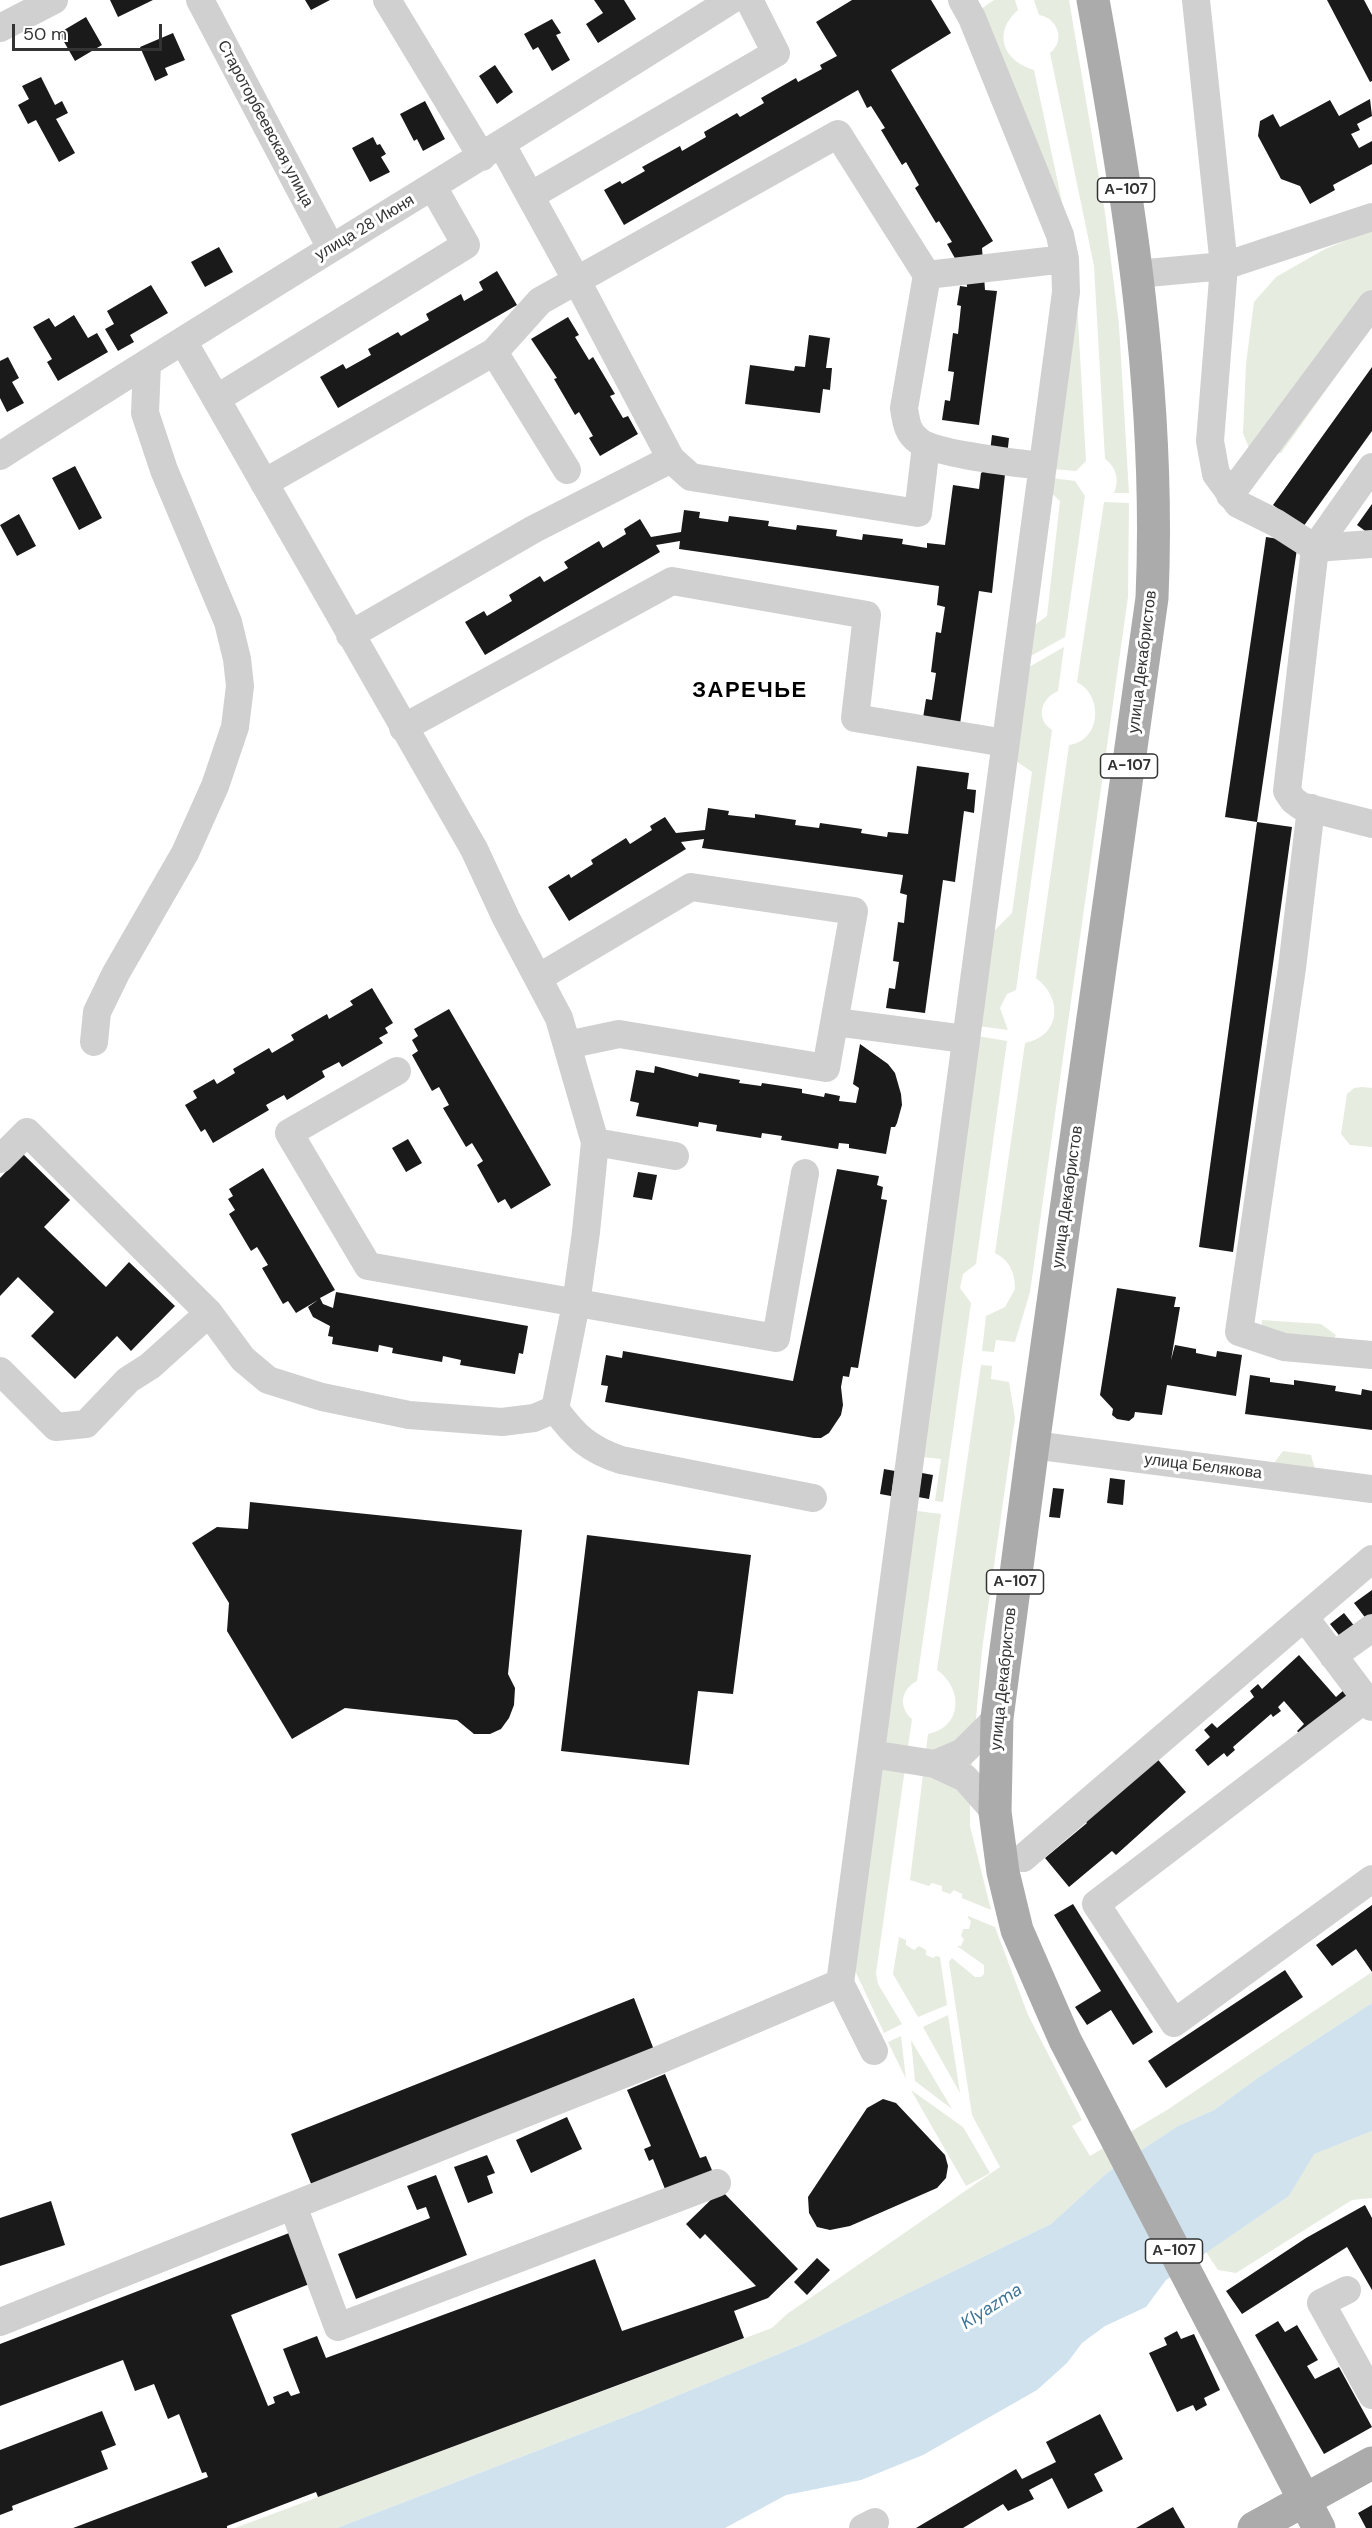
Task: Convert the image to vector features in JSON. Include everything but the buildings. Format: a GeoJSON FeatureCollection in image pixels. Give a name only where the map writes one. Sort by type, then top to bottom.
{"type":"FeatureCollection","features":[{"type":"Feature","properties":{"kind":"main road","name":"улица Декабристов"},"geometry":{"type":"LineString","coordinates":[[1093,0],[1121,159],[1137,274],[1151,416],[1155,501],[1152,598],[997,1718],[995,1812],[1003,1872],[1017,1930],[1065,2040],[1312,2514]]}},
{"type":"Feature","properties":{"kind":"main road"},"geometry":{"type":"LineString","coordinates":[[1254,2528],[1312,2514],[1372,2463]]}},
{"type":"Feature","properties":{"kind":"street"},"geometry":{"type":"LineString","coordinates":[[0,28],[54,0]]}},
{"type":"Feature","properties":{"kind":"street","name":"Староторбеевская улица"},"geometry":{"type":"LineString","coordinates":[[200,0],[331,248]]}},
{"type":"Feature","properties":{"kind":"street"},"geometry":{"type":"LineString","coordinates":[[387,0],[492,151],[530,196],[671,459],[691,477],[918,513],[926,446]]}},
{"type":"Feature","properties":{"kind":"street","name":"улица 28 Июня"},"geometry":{"type":"LineString","coordinates":[[1,452],[492,151],[731,0]]}},
{"type":"Feature","properties":{"kind":"street"},"geometry":{"type":"LineString","coordinates":[[530,196],[777,53],[749,0]]}},
{"type":"Feature","properties":{"kind":"street"},"geometry":{"type":"LineString","coordinates":[[874,2051],[840,1983],[1066,292],[1065,259],[1060,235],[972,18],[962,0]]}},
{"type":"Feature","properties":{"kind":"street"},"geometry":{"type":"LineString","coordinates":[[1196,0],[1224,266],[1210,441],[1216,474],[1238,504],[1276,523],[1315,548],[1372,544]]}},
{"type":"Feature","properties":{"kind":"street"},"geometry":{"type":"LineString","coordinates":[[264,483],[494,352],[540,301],[838,134],[927,275],[904,408],[906,425],[912,435],[926,446],[1042,466]]}},
{"type":"Feature","properties":{"kind":"street"},"geometry":{"type":"LineString","coordinates":[[216,399],[466,245],[433,187]]}},
{"type":"Feature","properties":{"kind":"street"},"geometry":{"type":"LineString","coordinates":[[1137,274],[1224,266],[1372,217]]}},
{"type":"Feature","properties":{"kind":"street"},"geometry":{"type":"LineString","coordinates":[[927,275],[1065,259]]}},
{"type":"Feature","properties":{"kind":"street"},"geometry":{"type":"LineString","coordinates":[[1230,495],[1372,304]]}},
{"type":"Feature","properties":{"kind":"street"},"geometry":{"type":"LineString","coordinates":[[183,341],[474,849],[506,918],[559,1018],[595,1143],[576,1304],[555,1409]]}},
{"type":"Feature","properties":{"kind":"street"},"geometry":{"type":"LineString","coordinates":[[494,352],[567,470]]}},
{"type":"Feature","properties":{"kind":"street"},"geometry":{"type":"LineString","coordinates":[[94,1042],[97,1012],[116,973],[185,853],[215,786],[235,727],[240,686],[237,659],[228,622],[165,470],[145,413],[147,364]]}},
{"type":"Feature","properties":{"kind":"street"},"geometry":{"type":"LineString","coordinates":[[351,634],[534,529],[671,459]]}},
{"type":"Feature","properties":{"kind":"street"},"geometry":{"type":"LineString","coordinates":[[1372,467],[1315,548],[1286,783],[1287,791],[1301,806],[1372,824]]}},
{"type":"Feature","properties":{"kind":"street"},"geometry":{"type":"LineString","coordinates":[[403,728],[672,581],[867,615],[855,718],[1005,743]]}},
{"type":"Feature","properties":{"kind":"street"},"geometry":{"type":"LineString","coordinates":[[1311,808],[1292,968],[1239,1332],[1284,1347],[1372,1355]]}},
{"type":"Feature","properties":{"kind":"street"},"geometry":{"type":"LineString","coordinates":[[538,978],[691,887],[854,911],[826,1068],[619,1034],[567,1045]]}},
{"type":"Feature","properties":{"kind":"street"},"geometry":{"type":"LineString","coordinates":[[835,1022],[965,1039]]}},
{"type":"Feature","properties":{"kind":"street"},"geometry":{"type":"LineString","coordinates":[[397,1071],[289,1133],[368,1266],[777,1338],[805,1173]]}},
{"type":"Feature","properties":{"kind":"street"},"geometry":{"type":"LineString","coordinates":[[0,1159],[27,1132],[209,1313],[243,1359],[268,1380],[322,1397],[409,1415],[502,1422],[534,1418],[555,1409]]}},
{"type":"Feature","properties":{"kind":"street"},"geometry":{"type":"LineString","coordinates":[[595,1143],[675,1156]]}},
{"type":"Feature","properties":{"kind":"street"},"geometry":{"type":"LineString","coordinates":[[0,1371],[56,1427],[86,1424],[128,1380],[150,1366],[209,1313]]}},
{"type":"Feature","properties":{"kind":"street"},"geometry":{"type":"LineString","coordinates":[[555,1409],[582,1441],[598,1452],[621,1460],[813,1498]]}},
{"type":"Feature","properties":{"kind":"street","name":"улица Белякова"},"geometry":{"type":"LineString","coordinates":[[1033,1445],[1372,1489]]}},
{"type":"Feature","properties":{"kind":"street"},"geometry":{"type":"LineString","coordinates":[[1023,1858],[1372,1559]]}},
{"type":"Feature","properties":{"kind":"street"},"geometry":{"type":"LineString","coordinates":[[1310,1612],[1308,1622],[1369,1703],[1096,1904],[1174,2023],[1372,1879]]}},
{"type":"Feature","properties":{"kind":"street"},"geometry":{"type":"LineString","coordinates":[[1333,1656],[1372,1628]]}},
{"type":"Feature","properties":{"kind":"street"},"geometry":{"type":"LineString","coordinates":[[935,1764],[963,1752],[997,1718]]}},
{"type":"Feature","properties":{"kind":"street"},"geometry":{"type":"LineString","coordinates":[[871,1754],[935,1764],[965,1778],[995,1812]]}},
{"type":"Feature","properties":{"kind":"street"},"geometry":{"type":"LineString","coordinates":[[0,2322],[659,2060],[840,1983]]}},
{"type":"Feature","properties":{"kind":"street"},"geometry":{"type":"LineString","coordinates":[[293,2206],[338,2327],[717,2182]]}},
{"type":"Feature","properties":{"kind":"street"},"geometry":{"type":"LineString","coordinates":[[1347,2290],[1321,2303],[1372,2396]]}},
{"type":"Feature","properties":{"kind":"shaded area"},"geometry":{"type":"Polygon","coordinates":[[[994,0],[1015,0],[1018,10],[1005,28],[1003,37],[1008,53],[1023,66],[1034,70],[1070,240],[978,11],[994,0]]]}},
{"type":"Feature","properties":{"kind":"shaded area"},"geometry":{"type":"Polygon","coordinates":[[[1034,0],[1069,0],[1105,213],[1119,325],[1129,493],[1114,493],[1117,483],[1116,474],[1105,459],[1094,266],[1050,53],[1055,48],[1059,36],[1055,25],[1046,17],[1039,15],[1034,0]]]}},
{"type":"Feature","properties":{"kind":"shaded area"},"geometry":{"type":"Polygon","coordinates":[[[1372,230],[1372,326],[1281,453],[1253,458],[1243,433],[1246,364],[1254,302],[1276,277],[1325,249],[1372,230]]]}},
{"type":"Feature","properties":{"kind":"shaded area"},"geometry":{"type":"Polygon","coordinates":[[[1075,267],[1086,461],[1076,471],[1053,469],[1075,267]]]}},
{"type":"Feature","properties":{"kind":"shaded area"},"geometry":{"type":"Polygon","coordinates":[[[1052,478],[1075,481],[1085,496],[1065,637],[1029,657],[1033,626],[1047,616],[1060,501],[1050,492],[1052,478]]]}},
{"type":"Feature","properties":{"kind":"shaded area"},"geometry":{"type":"Polygon","coordinates":[[[1104,502],[1129,503],[1128,597],[1030,1292],[1015,1342],[996,1340],[994,1352],[982,1351],[986,1316],[1005,1307],[1015,1289],[1011,1268],[995,1253],[1025,1043],[1046,1033],[1054,1015],[1051,996],[1036,978],[1069,745],[1080,742],[1088,735],[1095,717],[1092,697],[1077,682],[1104,502]]]}},
{"type":"Feature","properties":{"kind":"shaded area"},"geometry":{"type":"Polygon","coordinates":[[[1064,647],[1058,691],[1048,698],[1042,709],[1043,720],[1052,730],[1016,990],[1007,994],[1000,1008],[1008,1030],[978,1026],[993,932],[1012,913],[1032,772],[1016,761],[1029,667],[1064,647]]]}},
{"type":"Feature","properties":{"kind":"shaded area"},"geometry":{"type":"Polygon","coordinates":[[[977,1036],[1007,1041],[976,1264],[963,1274],[960,1288],[971,1303],[943,1502],[935,1501],[941,1459],[922,1457],[977,1036]]]}},
{"type":"Feature","properties":{"kind":"shaded area"},"geometry":{"type":"Polygon","coordinates":[[[1354,1088],[1372,1088],[1372,1147],[1350,1145],[1341,1134],[1347,1094],[1354,1088]]]}},
{"type":"Feature","properties":{"kind":"shaded area"},"geometry":{"type":"Polygon","coordinates":[[[1262,1320],[1321,1324],[1336,1335],[1332,1341],[1261,1333],[1262,1320]]]}},
{"type":"Feature","properties":{"kind":"shaded area"},"geometry":{"type":"Polygon","coordinates":[[[981,1365],[992,1366],[991,1379],[1009,1382],[1015,1418],[982,1650],[970,1787],[970,1826],[991,1910],[962,1898],[962,1894],[954,1890],[950,1894],[942,1891],[942,1886],[932,1883],[929,1886],[910,1880],[928,1734],[948,1724],[955,1706],[955,1696],[951,1687],[946,1678],[937,1670],[981,1365]]]}},
{"type":"Feature","properties":{"kind":"shaded area"},"geometry":{"type":"Polygon","coordinates":[[[1283,1451],[1311,1455],[1315,1469],[1274,1463],[1283,1451]]]}},
{"type":"Feature","properties":{"kind":"shaded area"},"geometry":{"type":"Polygon","coordinates":[[[917,1511],[941,1514],[917,1681],[908,1689],[903,1699],[905,1709],[912,1719],[876,1973],[878,1984],[902,2024],[884,2033],[853,1966],[917,1511]]]}},
{"type":"Feature","properties":{"kind":"shaded area"},"geometry":{"type":"Polygon","coordinates":[[[968,1916],[995,1927],[1028,2015],[1082,2120],[1072,2126],[1090,2156],[1167,2110],[1372,1972],[1372,2003],[1259,2077],[1214,2110],[1178,2126],[1108,2172],[1051,2224],[805,2343],[640,2411],[337,2528],[235,2528],[772,2328],[787,2314],[1000,2167],[972,2115],[949,1962],[952,1958],[975,1977],[981,1977],[984,1974],[984,1965],[957,1946],[961,1946],[964,1939],[961,1936],[963,1929],[969,1929],[971,1921],[968,1916]]]}},
{"type":"Feature","properties":{"kind":"shaded area"},"geometry":{"type":"Polygon","coordinates":[[[899,1937],[906,1940],[906,1945],[914,1950],[919,1946],[926,1950],[926,1955],[933,1958],[940,1957],[947,2005],[918,2017],[893,1974],[899,1937]]]}},
{"type":"Feature","properties":{"kind":"shaded area"},"geometry":{"type":"Polygon","coordinates":[[[948,2015],[960,2093],[923,2027],[948,2015]]]}},
{"type":"Feature","properties":{"kind":"shaded area"},"geometry":{"type":"Polygon","coordinates":[[[901,2036],[906,2079],[888,2042],[901,2036]]]}},
{"type":"Feature","properties":{"kind":"shaded area"},"geometry":{"type":"Polygon","coordinates":[[[911,2040],[952,2109],[915,2081],[911,2040]]]}},
{"type":"Feature","properties":{"kind":"shaded area"},"geometry":{"type":"Polygon","coordinates":[[[911,2090],[963,2127],[990,2173],[966,2186],[911,2090]]]}},
{"type":"Feature","properties":{"kind":"shaded area"},"geometry":{"type":"Polygon","coordinates":[[[1372,2131],[1372,2198],[1352,2200],[1236,2273],[1218,2270],[1206,2252],[1289,2196],[1313,2154],[1372,2131]]]}},
{"type":"Feature","properties":{"kind":"water","name":"Klyazma"},"geometry":{"type":"Polygon","coordinates":[[[1372,2003],[1372,2131],[1314,2154],[1289,2196],[1166,2280],[1146,2307],[1105,2326],[1082,2343],[1067,2363],[1037,2390],[923,2455],[861,2480],[786,2495],[725,2528],[337,2528],[640,2411],[805,2343],[1051,2224],[1108,2172],[1178,2126],[1214,2110],[1259,2077],[1372,2003]]]}},
{"type":"Feature","properties":{"kind":"district","name":"ЗАРЕЧЬЕ"},"geometry":{"type":"Point","coordinates":[750,691]}}]}
